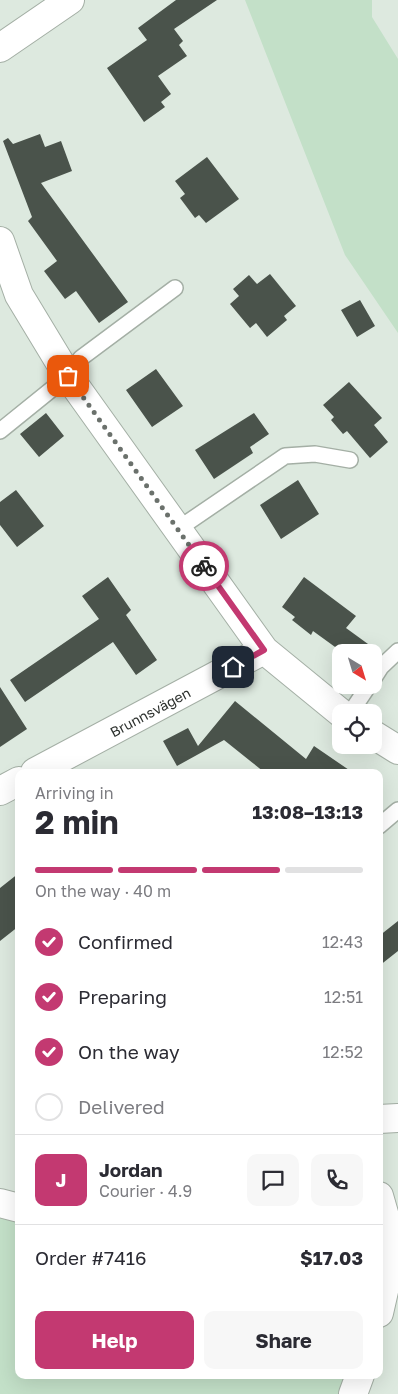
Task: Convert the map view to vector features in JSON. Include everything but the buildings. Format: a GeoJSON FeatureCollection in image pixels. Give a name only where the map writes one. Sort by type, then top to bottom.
{"type":"FeatureCollection","features":[{"type":"Feature","properties":{"kind":"street"},"geometry":{"type":"LineString","coordinates":[[0,48],[70,0]]}},
{"type":"Feature","properties":{"kind":"street"},"geometry":{"type":"LineString","coordinates":[[0,241],[19,295],[68,376],[264,650],[332,705]]}},
{"type":"Feature","properties":{"kind":"street","name":"Brunnsvägen"},"geometry":{"type":"LineString","coordinates":[[41,769],[264,650]]}},
{"type":"Feature","properties":{"kind":"street"},"geometry":{"type":"LineString","coordinates":[[382,740],[398,750]]}},
{"type":"Feature","properties":{"kind":"street"},"geometry":{"type":"LineString","coordinates":[[0,791],[15,783]]}},
{"type":"Feature","properties":{"kind":"street"},"geometry":{"type":"LineString","coordinates":[[383,1119],[398,1118]]}},
{"type":"Feature","properties":{"kind":"street"},"geometry":{"type":"LineString","coordinates":[[0,1203],[15,1207]]}},
{"type":"Feature","properties":{"kind":"street"},"geometry":{"type":"LineString","coordinates":[[383,1210],[390,1234],[391,1260],[383,1295]]}},
{"type":"Feature","properties":{"kind":"street"},"geometry":{"type":"LineString","coordinates":[[354,1394],[359,1379]]}},
{"type":"Feature","properties":{"kind":"lane"},"geometry":{"type":"LineString","coordinates":[[0,431],[68,376],[81,358],[175,288]]}},
{"type":"Feature","properties":{"kind":"lane"},"geometry":{"type":"LineString","coordinates":[[178,529],[285,456],[315,454],[350,460]]}},
{"type":"Feature","properties":{"kind":"lane"},"geometry":{"type":"LineString","coordinates":[[382,666],[398,651]]}},
{"type":"Feature","properties":{"kind":"lane"},"geometry":{"type":"LineString","coordinates":[[383,823],[398,810]]}},
{"type":"Feature","properties":{"kind":"green space"},"geometry":{"type":"Polygon","coordinates":[[[245,0],[372,0],[372,17],[398,59],[398,333],[345,255],[245,0]]]}},
{"type":"Feature","properties":{"kind":"green space"},"geometry":{"type":"Polygon","coordinates":[[[0,1203],[15,1207],[15,1379],[359,1379],[353,1394],[0,1394],[0,1203]]]}},
{"type":"Feature","properties":{"kind":"way so far"},"geometry":{"type":"LineString","coordinates":[[68,376],[204,566]]}},
{"type":"Feature","properties":{"kind":"route"},"geometry":{"type":"LineString","coordinates":[[204,566],[264,650],[233,667]]}}]}
